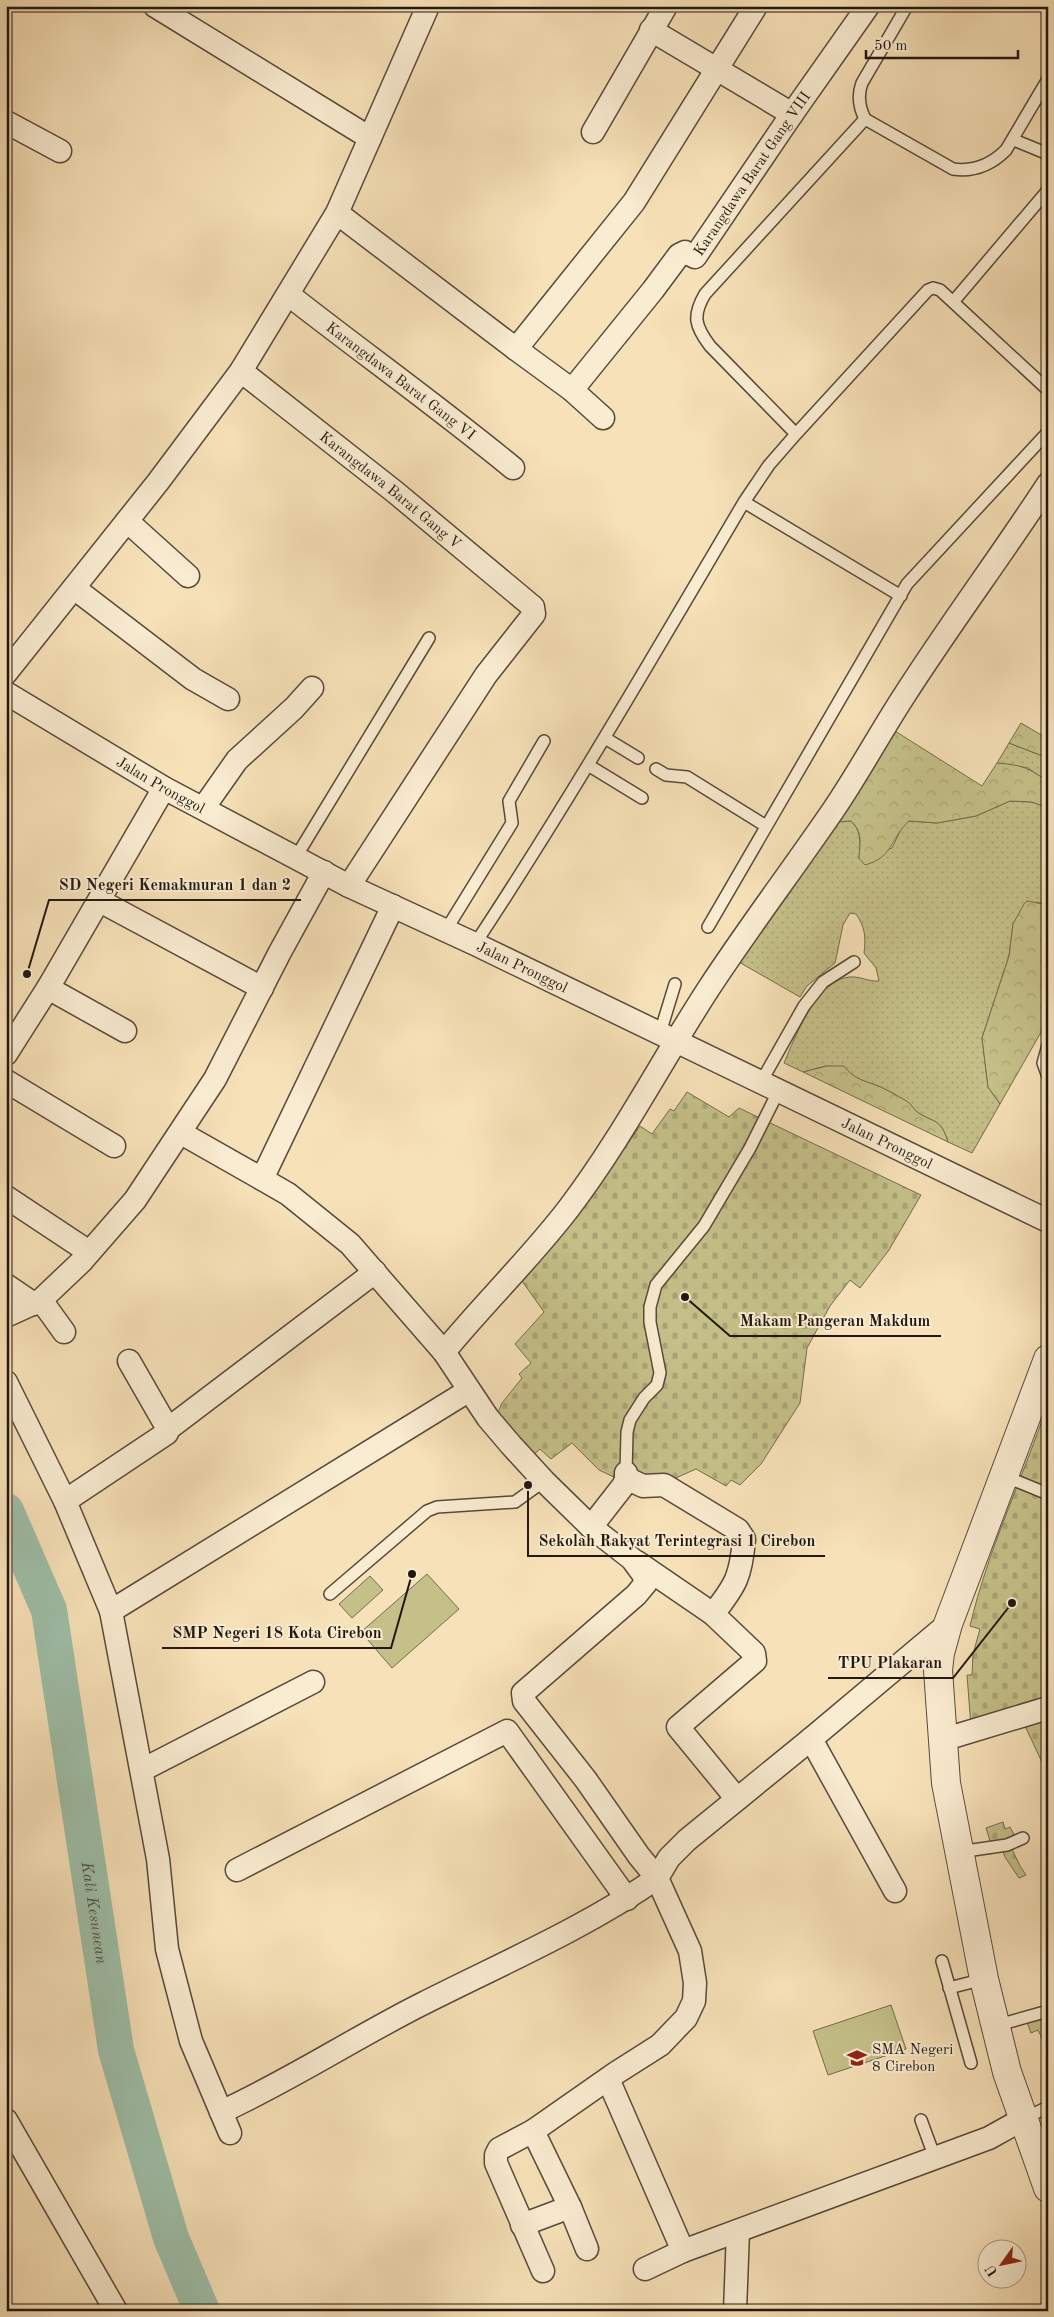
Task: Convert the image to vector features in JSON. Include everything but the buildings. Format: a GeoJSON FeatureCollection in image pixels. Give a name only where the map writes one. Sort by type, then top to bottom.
{"type":"FeatureCollection","features":[{"type":"Feature","properties":{"kind":"street"},"geometry":{"type":"LineString","coordinates":[[156,6],[370,138]]}},
{"type":"Feature","properties":{"kind":"street"},"geometry":{"type":"LineString","coordinates":[[6,673],[127,521],[241,371],[289,295],[337,213],[428,6]]}},
{"type":"Feature","properties":{"kind":"street"},"geometry":{"type":"LineString","coordinates":[[593,132],[666,6]]}},
{"type":"Feature","properties":{"kind":"street"},"geometry":{"type":"LineString","coordinates":[[516,349],[634,202],[756,6]]}},
{"type":"Feature","properties":{"kind":"street","name":"Karangdawa Barat Gang VIII"},"geometry":{"type":"LineString","coordinates":[[572,390],[649,296],[679,255],[685,252],[696,257],[792,114],[868,6]]}},
{"type":"Feature","properties":{"kind":"street"},"geometry":{"type":"LineString","coordinates":[[651,30],[792,114]]}},
{"type":"Feature","properties":{"kind":"street"},"geometry":{"type":"LineString","coordinates":[[6,122],[60,151]]}},
{"type":"Feature","properties":{"kind":"street"},"geometry":{"type":"LineString","coordinates":[[337,213],[572,390],[604,418]]}},
{"type":"Feature","properties":{"kind":"street","name":"Karangdawa Barat Gang VI"},"geometry":{"type":"LineString","coordinates":[[289,295],[396,379],[463,427],[513,468]]}},
{"type":"Feature","properties":{"kind":"street","name":"Karangdawa Barat Gang V"},"geometry":{"type":"LineString","coordinates":[[241,371],[402,498],[530,604],[534,614],[486,675],[349,886]]}},
{"type":"Feature","properties":{"kind":"street"},"geometry":{"type":"LineString","coordinates":[[444,1352],[473,1317],[538,1247],[571,1206],[624,1128],[668,1037],[709,987],[836,806],[904,695],[971,595],[1004,552],[1048,484]]}},
{"type":"Feature","properties":{"kind":"street"},"geometry":{"type":"LineString","coordinates":[[127,521],[188,576]]}},
{"type":"Feature","properties":{"kind":"street"},"geometry":{"type":"LineString","coordinates":[[74,588],[193,679],[228,699]]}},
{"type":"Feature","properties":{"kind":"street"},"geometry":{"type":"LineString","coordinates":[[204,807],[237,760],[294,708],[312,688]]}},
{"type":"Feature","properties":{"kind":"street","name":"Jalan Pronggol"},"geometry":{"type":"LineString","coordinates":[[6,693],[164,788],[204,807],[349,886],[446,930],[1048,1221]]}},
{"type":"Feature","properties":{"kind":"street"},"geometry":{"type":"LineString","coordinates":[[8,1047],[48,988],[164,788]]}},
{"type":"Feature","properties":{"kind":"street"},"geometry":{"type":"LineString","coordinates":[[6,1316],[38,1302],[89,1252],[135,1200],[215,1079],[324,872]]}},
{"type":"Feature","properties":{"kind":"street"},"geometry":{"type":"LineString","coordinates":[[100,901],[262,988]]}},
{"type":"Feature","properties":{"kind":"street"},"geometry":{"type":"LineString","coordinates":[[262,1179],[393,906]]}},
{"type":"Feature","properties":{"kind":"street"},"geometry":{"type":"LineString","coordinates":[[48,988],[125,1031]]}},
{"type":"Feature","properties":{"kind":"street"},"geometry":{"type":"LineString","coordinates":[[6,1081],[114,1146]]}},
{"type":"Feature","properties":{"kind":"street"},"geometry":{"type":"LineString","coordinates":[[181,1133],[288,1194],[343,1238],[444,1352],[488,1418],[544,1481],[591,1527],[632,1559],[714,1614],[754,1653],[755,1661],[678,1727],[737,1799]]}},
{"type":"Feature","properties":{"kind":"street"},"geometry":{"type":"LineString","coordinates":[[6,1197],[89,1252]]}},
{"type":"Feature","properties":{"kind":"street"},"geometry":{"type":"LineString","coordinates":[[66,1501],[167,1433],[168,1430],[375,1272]]}},
{"type":"Feature","properties":{"kind":"street"},"geometry":{"type":"LineString","coordinates":[[6,1285],[38,1302],[64,1332]]}},
{"type":"Feature","properties":{"kind":"street"},"geometry":{"type":"LineString","coordinates":[[1048,1358],[948,1624],[940,1653],[938,1670],[946,1783],[984,1979],[1007,2072],[1048,2188]]}},
{"type":"Feature","properties":{"kind":"street"},"geometry":{"type":"LineString","coordinates":[[129,1361],[168,1430]]}},
{"type":"Feature","properties":{"kind":"street"},"geometry":{"type":"LineString","coordinates":[[6,1382],[66,1501],[112,1611],[122,1677],[142,1770],[158,1859],[167,1949],[192,2041],[230,2133]]}},
{"type":"Feature","properties":{"kind":"street"},"geometry":{"type":"LineString","coordinates":[[112,1611],[468,1390]]}},
{"type":"Feature","properties":{"kind":"street"},"geometry":{"type":"LineString","coordinates":[[591,1527],[623,1486],[626,1476],[643,1486],[664,1485],[738,1530],[744,1539],[741,1572],[733,1589],[714,1614]]}},
{"type":"Feature","properties":{"kind":"street"},"geometry":{"type":"LineString","coordinates":[[543,2271],[496,2163],[496,2155],[499,2149],[533,2131],[608,2078],[660,2045],[686,2018],[694,2001],[695,1984],[690,1951],[657,1878],[639,1856],[586,1780],[524,1701],[523,1696],[523,1693],[636,1596],[646,1583],[643,1574],[632,1559]]}},
{"type":"Feature","properties":{"kind":"street"},"geometry":{"type":"LineString","coordinates":[[221,2112],[316,2063],[423,2004],[496,1969],[627,1899],[657,1878],[669,1858],[687,1840],[812,1739],[948,1624]]}},
{"type":"Feature","properties":{"kind":"street"},"geometry":{"type":"LineString","coordinates":[[142,1770],[313,1682]]}},
{"type":"Feature","properties":{"kind":"street"},"geometry":{"type":"LineString","coordinates":[[942,1740],[1048,1708]]}},
{"type":"Feature","properties":{"kind":"street"},"geometry":{"type":"LineString","coordinates":[[237,1870],[506,1731],[627,1899]]}},
{"type":"Feature","properties":{"kind":"street"},"geometry":{"type":"LineString","coordinates":[[812,1739],[895,1891]]}},
{"type":"Feature","properties":{"kind":"street"},"geometry":{"type":"LineString","coordinates":[[608,2078],[683,2251]]}},
{"type":"Feature","properties":{"kind":"street"},"geometry":{"type":"LineString","coordinates":[[645,2269],[683,2251],[989,2138],[1023,2119]]}},
{"type":"Feature","properties":{"kind":"street"},"geometry":{"type":"LineString","coordinates":[[6,2120],[116,2311]]}},
{"type":"Feature","properties":{"kind":"street"},"geometry":{"type":"LineString","coordinates":[[533,2131],[570,2207],[587,2249]]}},
{"type":"Feature","properties":{"kind":"street"},"geometry":{"type":"LineString","coordinates":[[522,2226],[570,2207]]}},
{"type":"Feature","properties":{"kind":"street"},"geometry":{"type":"LineString","coordinates":[[735,2311],[738,2231]]}},
{"type":"Feature","properties":{"kind":"lane"},"geometry":{"type":"LineString","coordinates":[[907,6],[862,83],[859,100],[865,119],[953,169],[966,171],[997,160],[1014,140],[1048,79]]}},
{"type":"Feature","properties":{"kind":"lane"},"geometry":{"type":"LineString","coordinates":[[796,434],[710,346],[698,327],[697,307],[705,294],[865,119]]}},
{"type":"Feature","properties":{"kind":"lane"},"geometry":{"type":"LineString","coordinates":[[1014,140],[1048,154]]}},
{"type":"Feature","properties":{"kind":"lane"},"geometry":{"type":"LineString","coordinates":[[954,302],[1048,190]]}},
{"type":"Feature","properties":{"kind":"lane"},"geometry":{"type":"LineString","coordinates":[[475,944],[515,884],[605,738],[744,502],[769,465],[928,290],[934,288],[940,290],[1048,390]]}},
{"type":"Feature","properties":{"kind":"lane"},"geometry":{"type":"LineString","coordinates":[[708,926],[907,584],[1048,432]]}},
{"type":"Feature","properties":{"kind":"lane"},"geometry":{"type":"LineString","coordinates":[[744,502],[901,596]]}},
{"type":"Feature","properties":{"kind":"lane"},"geometry":{"type":"LineString","coordinates":[[296,857],[429,638]]}},
{"type":"Feature","properties":{"kind":"lane"},"geometry":{"type":"LineString","coordinates":[[605,738],[638,758]]}},
{"type":"Feature","properties":{"kind":"lane"},"geometry":{"type":"LineString","coordinates":[[446,930],[512,823],[509,801],[544,741]]}},
{"type":"Feature","properties":{"kind":"lane"},"geometry":{"type":"LineString","coordinates":[[588,765],[642,798]]}},
{"type":"Feature","properties":{"kind":"lane"},"geometry":{"type":"LineString","coordinates":[[656,769],[666,775],[687,777],[766,826]]}},
{"type":"Feature","properties":{"kind":"lane"},"geometry":{"type":"LineString","coordinates":[[626,1476],[627,1432],[630,1420],[644,1398],[657,1384],[660,1373],[650,1322],[650,1307],[656,1284],[704,1226],[750,1148],[770,1086],[804,1006],[823,982],[854,962]]}},
{"type":"Feature","properties":{"kind":"lane"},"geometry":{"type":"LineString","coordinates":[[668,1037],[675,984]]}},
{"type":"Feature","properties":{"kind":"lane"},"geometry":{"type":"LineString","coordinates":[[1048,1045],[1043,1063],[1048,1077]]}},
{"type":"Feature","properties":{"kind":"lane"},"geometry":{"type":"LineString","coordinates":[[1004,1476],[1030,1485],[1048,1494]]}},
{"type":"Feature","properties":{"kind":"lane"},"geometry":{"type":"LineString","coordinates":[[330,1594],[427,1511],[437,1507],[516,1502],[544,1481]]}},
{"type":"Feature","properties":{"kind":"lane"},"geometry":{"type":"LineString","coordinates":[[959,1852],[1007,1845],[1023,1838]]}},
{"type":"Feature","properties":{"kind":"lane"},"geometry":{"type":"LineString","coordinates":[[942,1961],[971,2063]]}},
{"type":"Feature","properties":{"kind":"lane"},"geometry":{"type":"LineString","coordinates":[[949,1988],[984,1979]]}},
{"type":"Feature","properties":{"kind":"lane"},"geometry":{"type":"LineString","coordinates":[[995,2026],[1048,2011]]}},
{"type":"Feature","properties":{"kind":"lane"},"geometry":{"type":"LineString","coordinates":[[1023,2119],[1048,2107]]}},
{"type":"Feature","properties":{"kind":"lane"},"geometry":{"type":"LineString","coordinates":[[921,2120],[934,2158]]}},
{"type":"Feature","properties":{"kind":"green space"},"geometry":{"type":"Polygon","coordinates":[[[1021,723],[1048,739],[1048,758],[1009,743],[1021,723]]]}},
{"type":"Feature","properties":{"kind":"green space"},"geometry":{"type":"Polygon","coordinates":[[[895,731],[982,786],[997,763],[1018,766],[1035,773],[1048,782],[1048,808],[1032,802],[1010,801],[976,816],[937,823],[909,821],[887,852],[874,862],[865,865],[859,858],[860,838],[855,825],[851,821],[833,822],[895,731]]]}},
{"type":"Feature","properties":{"kind":"green space"},"geometry":{"type":"Polygon","coordinates":[[[1009,743],[1048,758],[1048,782],[1028,768],[997,763],[1009,743]]]}},
{"type":"Feature","properties":{"kind":"green space"},"geometry":{"type":"Polygon","coordinates":[[[1010,801],[1032,802],[1048,808],[1048,905],[1036,902],[1013,924],[1009,956],[982,1038],[988,1087],[1000,1104],[972,1153],[948,1142],[939,1124],[916,1111],[908,1102],[881,1087],[856,1077],[844,1067],[826,1066],[803,1072],[784,1063],[809,1011],[827,988],[837,980],[849,977],[879,981],[876,968],[864,953],[864,932],[856,914],[850,913],[843,925],[835,963],[807,986],[800,997],[737,961],[833,822],[851,821],[855,825],[860,838],[859,858],[892,848],[902,827],[909,821],[937,823],[976,816],[1010,801]]]}},
{"type":"Feature","properties":{"kind":"green space"},"geometry":{"type":"Polygon","coordinates":[[[1027,901],[1048,905],[1048,1020],[1000,1104],[988,1087],[982,1038],[1009,956],[1013,924],[1027,901]]]}},
{"type":"Feature","properties":{"kind":"green space"},"geometry":{"type":"Polygon","coordinates":[[[827,1066],[844,1066],[856,1077],[881,1087],[907,1101],[916,1111],[939,1124],[948,1142],[803,1072],[827,1066]]]}},
{"type":"Feature","properties":{"kind":"green space"},"geometry":{"type":"Polygon","coordinates":[[[687,1092],[729,1117],[739,1108],[921,1195],[889,1250],[860,1288],[850,1280],[830,1306],[807,1348],[800,1403],[761,1464],[740,1485],[731,1480],[726,1486],[696,1469],[669,1481],[620,1480],[599,1470],[572,1443],[551,1459],[540,1449],[531,1457],[497,1415],[502,1403],[522,1378],[519,1374],[531,1363],[515,1344],[544,1312],[517,1274],[590,1197],[640,1126],[652,1134],[670,1109],[674,1111],[687,1092]]]}},
{"type":"Feature","properties":{"kind":"green space"},"geometry":{"type":"Polygon","coordinates":[[[1048,1403],[1048,1775],[1018,1711],[971,1727],[967,1675],[972,1675],[973,1654],[980,1629],[970,1626],[977,1597],[1048,1403]]]}},
{"type":"Feature","properties":{"kind":"green space"},"geometry":{"type":"Polygon","coordinates":[[[427,1574],[459,1609],[392,1668],[361,1632],[427,1574]]]}},
{"type":"Feature","properties":{"kind":"green space"},"geometry":{"type":"Polygon","coordinates":[[[370,1576],[383,1590],[352,1618],[339,1604],[370,1576]]]}},
{"type":"Feature","properties":{"kind":"green space"},"geometry":{"type":"Polygon","coordinates":[[[1003,1822],[1005,1829],[1010,1827],[1017,1840],[1011,1847],[1026,1875],[1019,1878],[1005,1857],[1001,1846],[992,1847],[986,1828],[1003,1822]]]}},
{"type":"Feature","properties":{"kind":"green space"},"geometry":{"type":"Polygon","coordinates":[[[891,2005],[906,2049],[828,2075],[813,2031],[891,2005]]]}},
{"type":"Feature","properties":{"kind":"green space"},"geometry":{"type":"Polygon","coordinates":[[[1048,2015],[1048,2051],[1038,2030],[1031,2033],[1027,2022],[1048,2015]]]}},
{"type":"Feature","properties":{"kind":"waterway","name":"Kali Kesunean"},"geometry":{"type":"LineString","coordinates":[[6,1511],[49,1610],[116,2050],[171,2238],[202,2311]]}},
{"type":"Feature","properties":{"kind":"place","name":"SD Negeri Kemakmuran 1 dan 2"},"geometry":{"type":"Point","coordinates":[27,974]}},
{"type":"Feature","properties":{"kind":"place","name":"Makam Pangeran Makdum"},"geometry":{"type":"Point","coordinates":[685,1297]}},
{"type":"Feature","properties":{"kind":"place","name":"Sekolah Rakyat Terintegrasi 1 Cirebon"},"geometry":{"type":"Point","coordinates":[528,1485]}},
{"type":"Feature","properties":{"kind":"place","name":"SMP Negeri 18 Kota Cirebon"},"geometry":{"type":"Point","coordinates":[412,1574]}},
{"type":"Feature","properties":{"kind":"place","name":"TPU Plakaran"},"geometry":{"type":"Point","coordinates":[1012,1603]}},
{"type":"Feature","properties":{"kind":"place","name":"SMA Negeri 8 Cirebon"},"geometry":{"type":"Point","coordinates":[857,2058]}}]}
